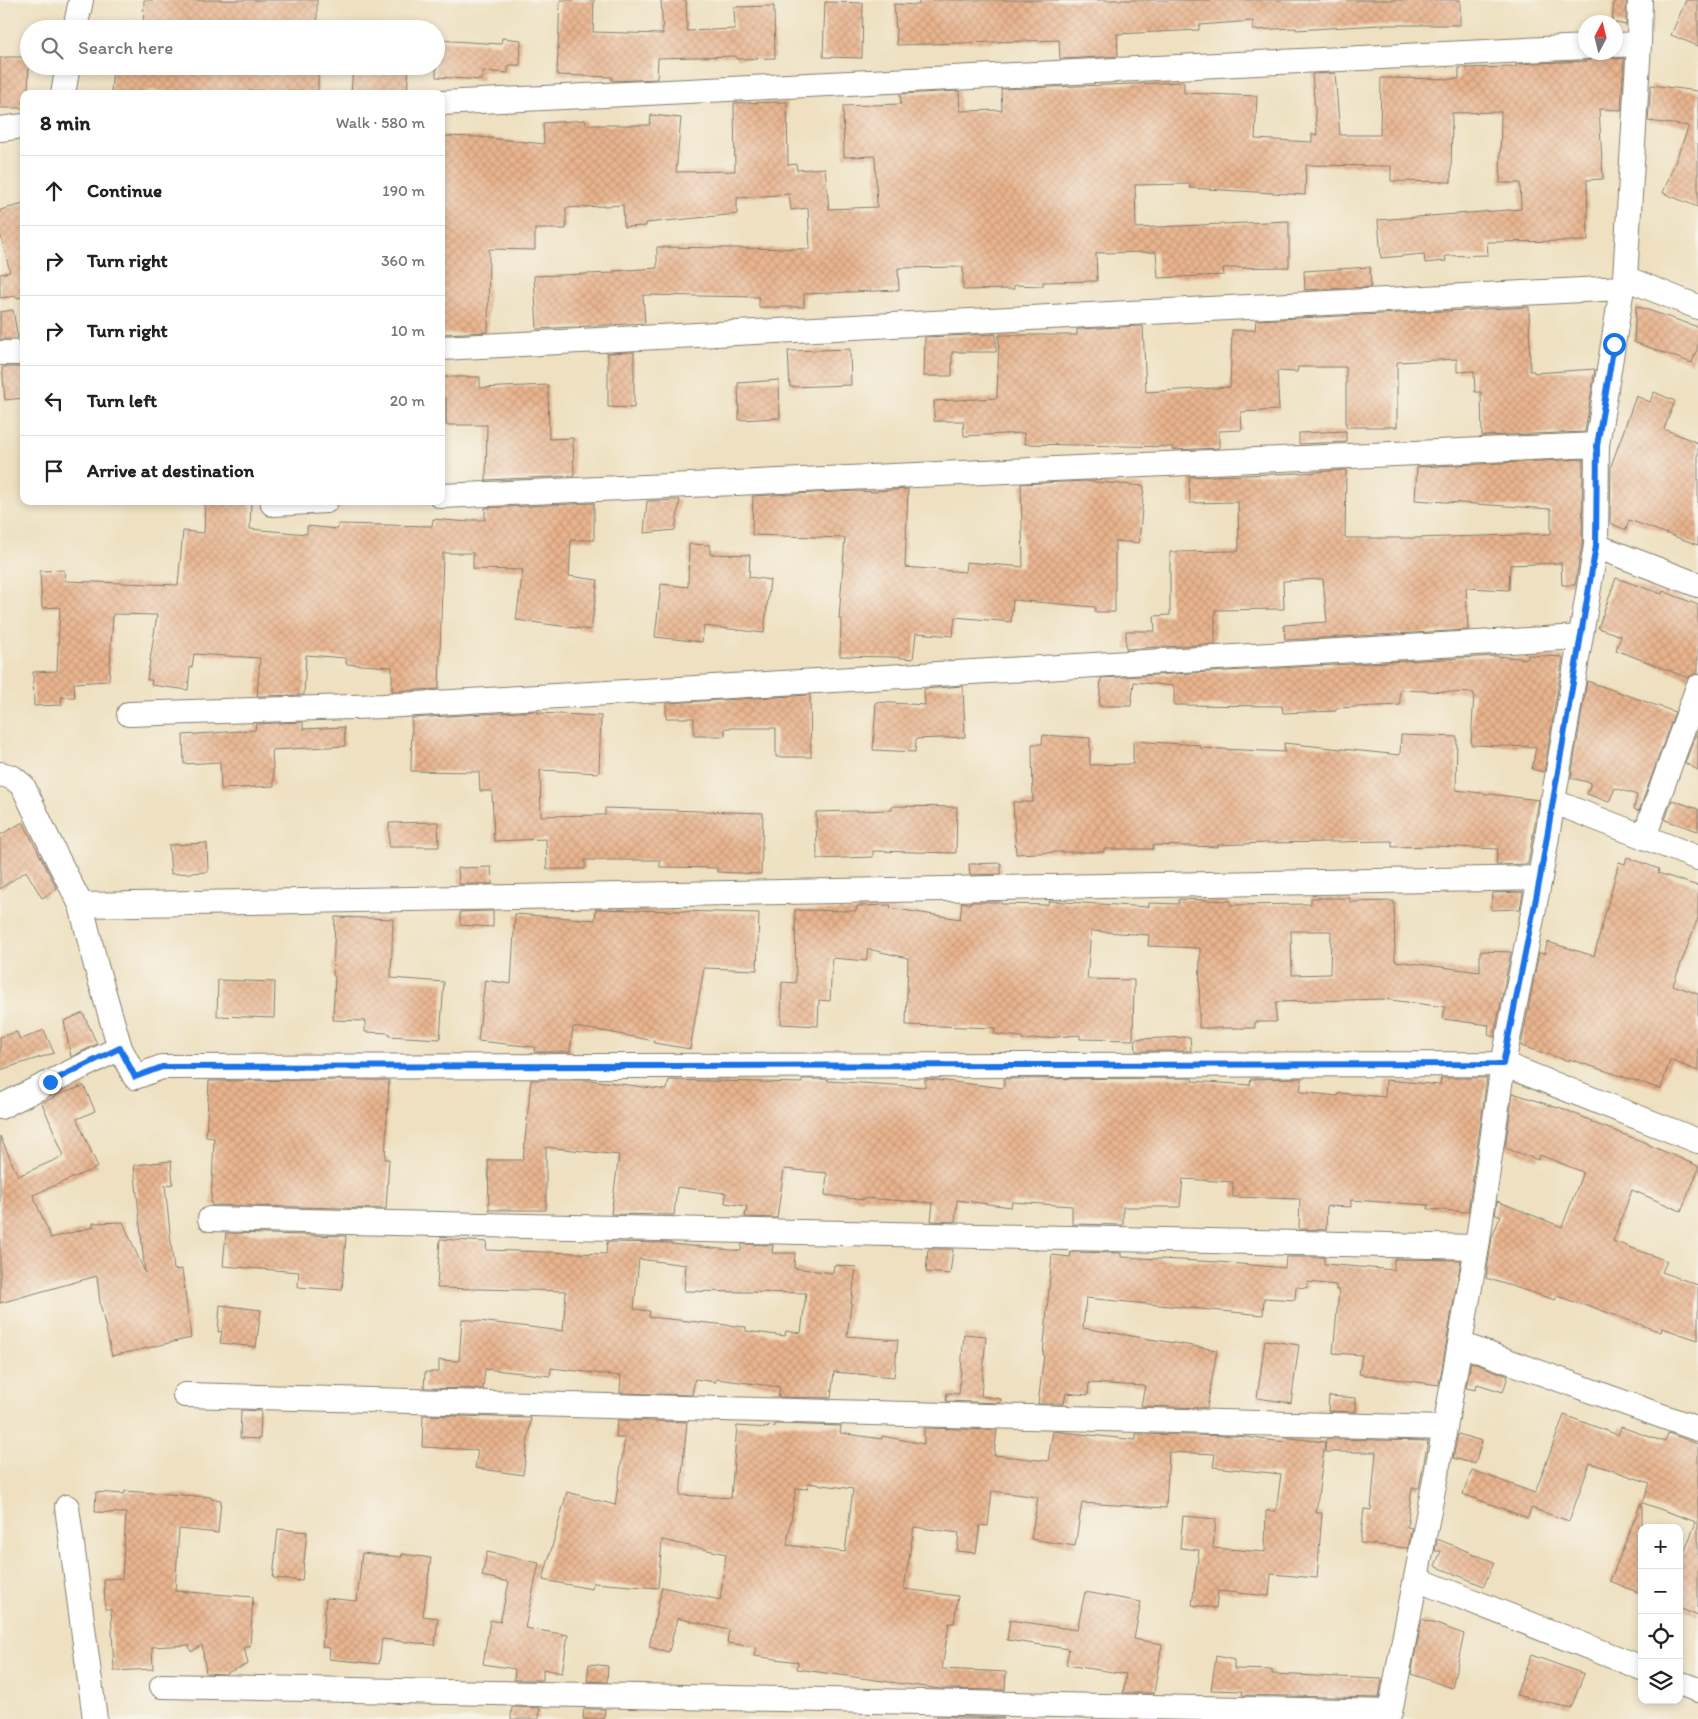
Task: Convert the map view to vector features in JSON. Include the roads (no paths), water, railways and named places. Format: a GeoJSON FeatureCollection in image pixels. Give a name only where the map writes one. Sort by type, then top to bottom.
{"type":"FeatureCollection","features":[{"type":"Feature","properties":{"kind":"street"},"geometry":{"type":"LineString","coordinates":[[77,20],[81,0]]}},
{"type":"Feature","properties":{"kind":"street"},"geometry":{"type":"LineString","coordinates":[[162,1686],[1388,1716],[1460,1344],[1477,1247],[1503,1064],[1540,878],[1596,546],[1597,446],[1623,283],[1639,44],[1640,0]]}},
{"type":"Feature","properties":{"kind":"street"},"geometry":{"type":"LineString","coordinates":[[1623,45],[1639,44]]}},
{"type":"Feature","properties":{"kind":"street"},"geometry":{"type":"LineString","coordinates":[[445,104],[1578,47]]}},
{"type":"Feature","properties":{"kind":"street"},"geometry":{"type":"LineString","coordinates":[[64,90],[66,75]]}},
{"type":"Feature","properties":{"kind":"street"},"geometry":{"type":"LineString","coordinates":[[0,129],[20,126]]}},
{"type":"Feature","properties":{"kind":"street"},"geometry":{"type":"LineString","coordinates":[[445,348],[1623,283],[1698,307]]}},
{"type":"Feature","properties":{"kind":"street"},"geometry":{"type":"LineString","coordinates":[[0,353],[20,353]]}},
{"type":"Feature","properties":{"kind":"street"},"geometry":{"type":"LineString","coordinates":[[445,496],[1597,446]]}},
{"type":"Feature","properties":{"kind":"street"},"geometry":{"type":"LineString","coordinates":[[1596,546],[1698,585]]}},
{"type":"Feature","properties":{"kind":"street"},"geometry":{"type":"LineString","coordinates":[[129,714],[383,706],[1580,638]]}},
{"type":"Feature","properties":{"kind":"street"},"geometry":{"type":"LineString","coordinates":[[1644,837],[1698,687]]}},
{"type":"Feature","properties":{"kind":"street"},"geometry":{"type":"LineString","coordinates":[[0,774],[12,777],[23,786],[81,905],[96,966],[120,1048],[135,1077],[162,1067],[1503,1064],[1698,1141]]}},
{"type":"Feature","properties":{"kind":"street"},"geometry":{"type":"LineString","coordinates":[[1552,801],[1698,858]]}},
{"type":"Feature","properties":{"kind":"street"},"geometry":{"type":"LineString","coordinates":[[81,905],[1540,878]]}},
{"type":"Feature","properties":{"kind":"street"},"geometry":{"type":"LineString","coordinates":[[0,1107],[120,1048]]}},
{"type":"Feature","properties":{"kind":"street"},"geometry":{"type":"LineString","coordinates":[[210,1219],[1477,1247]]}},
{"type":"Feature","properties":{"kind":"street"},"geometry":{"type":"LineString","coordinates":[[1460,1344],[1698,1429]]}},
{"type":"Feature","properties":{"kind":"street"},"geometry":{"type":"LineString","coordinates":[[186,1395],[1445,1428]]}},
{"type":"Feature","properties":{"kind":"street"},"geometry":{"type":"LineString","coordinates":[[67,1507],[95,1719]]}},
{"type":"Feature","properties":{"kind":"street"},"geometry":{"type":"LineString","coordinates":[[1416,1579],[1638,1666]]}},
{"type":"Feature","properties":{"kind":"street"},"geometry":{"type":"LineString","coordinates":[[1683,1684],[1698,1690]]}}]}
